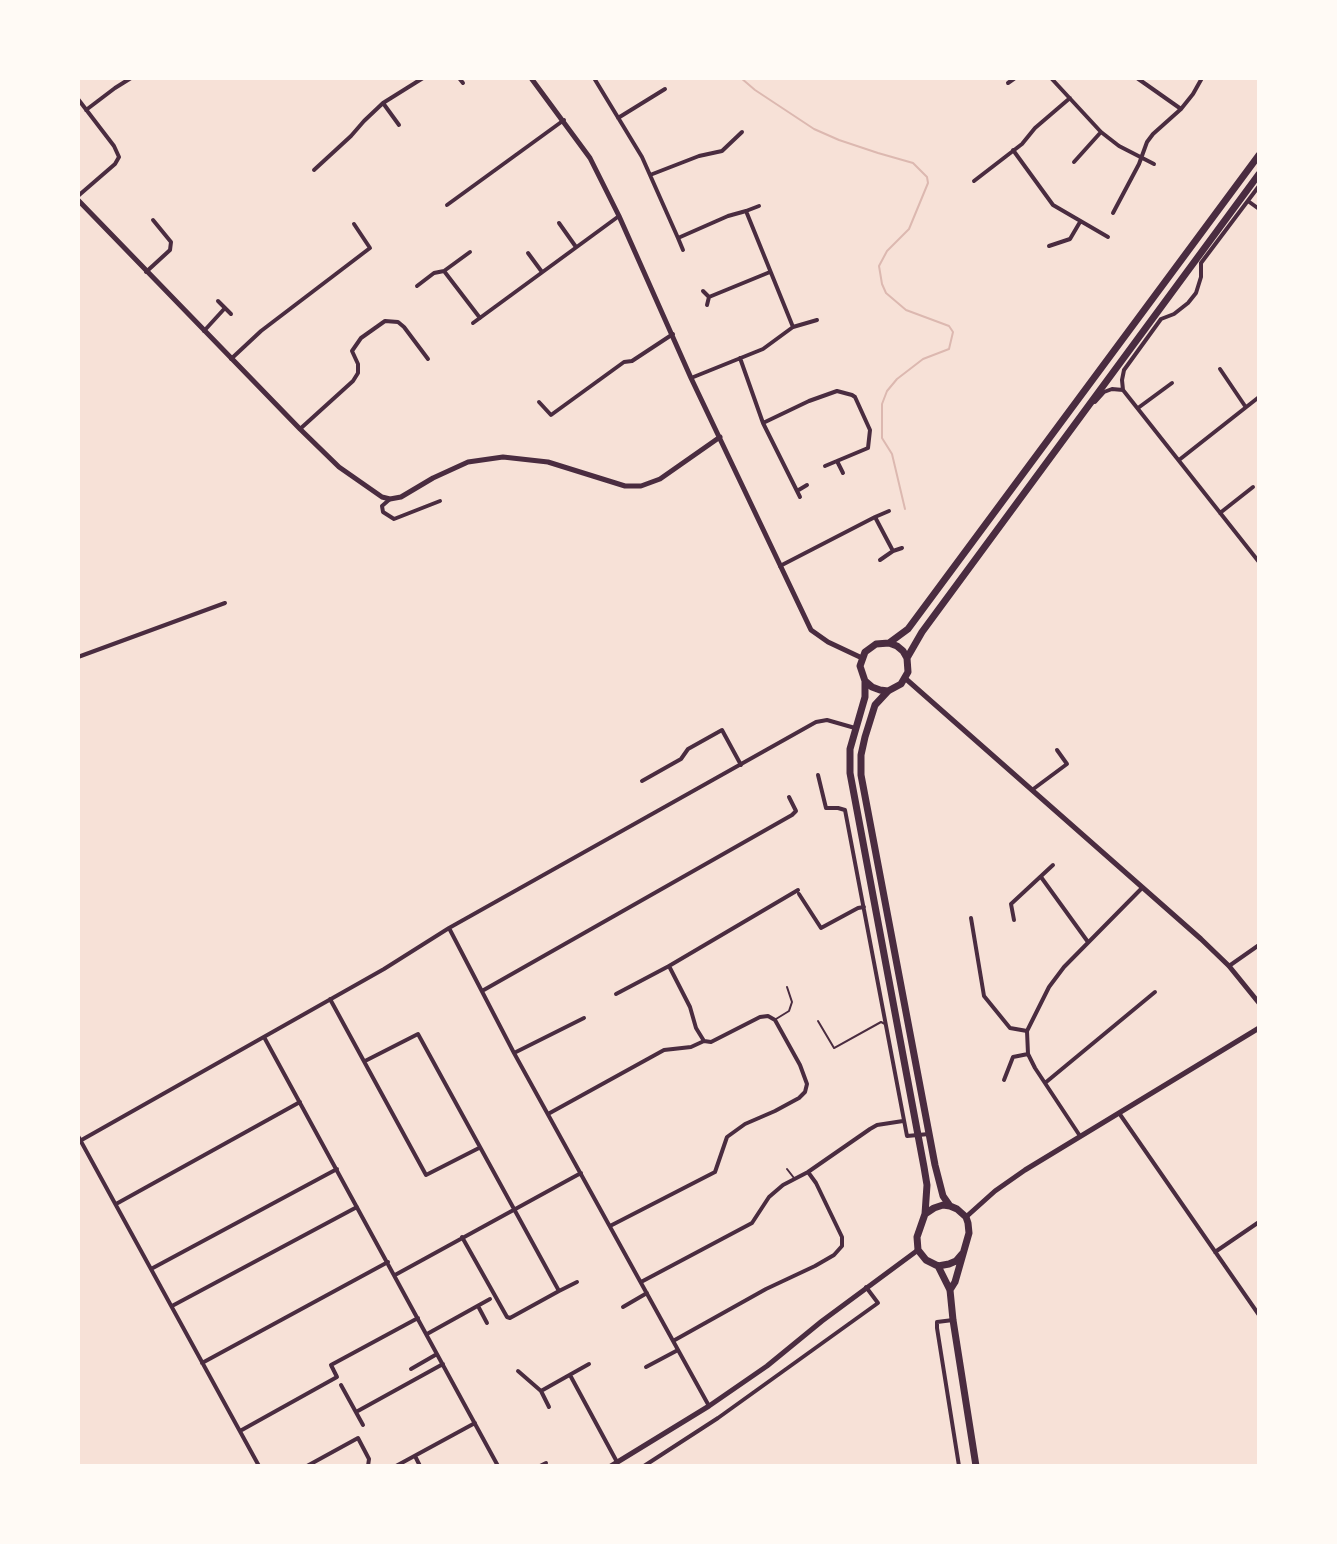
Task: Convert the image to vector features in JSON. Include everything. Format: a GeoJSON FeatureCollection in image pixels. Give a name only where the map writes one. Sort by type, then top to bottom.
{"type":"FeatureCollection","features":[{"type":"Feature","properties":{"kind":"highway"},"geometry":{"type":"LineString","coordinates":[[889,643],[908,629],[1259,155]]}},
{"type":"Feature","properties":{"kind":"highway"},"geometry":{"type":"LineString","coordinates":[[907,658],[922,632],[1084,409],[1259,174]]}},
{"type":"Feature","properties":{"kind":"highway"},"geometry":{"type":"LineString","coordinates":[[950,1206],[943,1196],[929,1134],[861,775],[863,746],[875,705],[906,679],[909,665],[903,651],[897,646],[882,643],[870,647],[862,658],[860,666],[865,681],[865,697],[855,728],[849,763],[927,1185],[925,1214],[917,1237],[918,1250],[926,1260],[938,1266],[956,1261],[962,1254]]}},
{"type":"Feature","properties":{"kind":"highway"},"geometry":{"type":"LineString","coordinates":[[865,681],[872,687],[888,691]]}},
{"type":"Feature","properties":{"kind":"highway"},"geometry":{"type":"LineString","coordinates":[[870,885],[882,883]]}},
{"type":"Feature","properties":{"kind":"highway"},"geometry":{"type":"LineString","coordinates":[[925,1214],[943,1205],[957,1209],[966,1217],[969,1233],[950,1290]]}},
{"type":"Feature","properties":{"kind":"highway"},"geometry":{"type":"LineString","coordinates":[[938,1266],[950,1290],[976,1466]]}},
{"type":"Feature","properties":{"kind":"street"},"geometry":{"type":"LineString","coordinates":[[86,110],[131,78]]}},
{"type":"Feature","properties":{"kind":"street"},"geometry":{"type":"LineString","coordinates":[[314,170],[383,103],[423,78]]}},
{"type":"Feature","properties":{"kind":"street"},"geometry":{"type":"LineString","coordinates":[[459,78],[463,83]]}},
{"type":"Feature","properties":{"kind":"street"},"geometry":{"type":"LineString","coordinates":[[594,78],[642,157],[683,250]]}},
{"type":"Feature","properties":{"kind":"street"},"geometry":{"type":"LineString","coordinates":[[1008,83],[1015,78]]}},
{"type":"Feature","properties":{"kind":"street"},"geometry":{"type":"LineString","coordinates":[[1051,78],[1101,132],[1119,146],[1154,164]]}},
{"type":"Feature","properties":{"kind":"street"},"geometry":{"type":"LineString","coordinates":[[1137,78],[1181,109]]}},
{"type":"Feature","properties":{"kind":"street"},"geometry":{"type":"LineString","coordinates":[[1113,213],[1153,134],[1181,109],[1202,78]]}},
{"type":"Feature","properties":{"kind":"street"},"geometry":{"type":"LineString","coordinates":[[535,79],[590,158],[811,630],[862,658]]}},
{"type":"Feature","properties":{"kind":"street"},"geometry":{"type":"LineString","coordinates":[[618,118],[665,89]]}},
{"type":"Feature","properties":{"kind":"street"},"geometry":{"type":"LineString","coordinates":[[974,181],[1070,98]]}},
{"type":"Feature","properties":{"kind":"street"},"geometry":{"type":"LineString","coordinates":[[79,102],[118,151],[119,157],[78,198],[300,429],[339,467],[382,497],[401,497],[468,462],[503,457],[548,462],[625,486],[641,486],[660,479],[720,437]]}},
{"type":"Feature","properties":{"kind":"street"},"geometry":{"type":"LineString","coordinates":[[383,103],[399,125]]}},
{"type":"Feature","properties":{"kind":"street"},"geometry":{"type":"LineString","coordinates":[[447,205],[564,120]]}},
{"type":"Feature","properties":{"kind":"street"},"geometry":{"type":"LineString","coordinates":[[650,175],[699,156],[722,151],[742,132]]}},
{"type":"Feature","properties":{"kind":"street"},"geometry":{"type":"LineString","coordinates":[[1074,162],[1101,132]]}},
{"type":"Feature","properties":{"kind":"street"},"geometry":{"type":"LineString","coordinates":[[1013,150],[1053,205],[1108,237]]}},
{"type":"Feature","properties":{"kind":"street"},"geometry":{"type":"LineString","coordinates":[[1259,186],[1201,263],[1196,293],[1174,314],[1161,319],[1124,370],[1122,380],[1123,390],[1259,562]]}},
{"type":"Feature","properties":{"kind":"street"},"geometry":{"type":"LineString","coordinates":[[1248,201],[1259,209]]}},
{"type":"Feature","properties":{"kind":"street"},"geometry":{"type":"LineString","coordinates":[[678,238],[759,206]]}},
{"type":"Feature","properties":{"kind":"street"},"geometry":{"type":"LineString","coordinates":[[746,211],[793,327]]}},
{"type":"Feature","properties":{"kind":"street"},"geometry":{"type":"LineString","coordinates":[[473,323],[619,216]]}},
{"type":"Feature","properties":{"kind":"street"},"geometry":{"type":"LineString","coordinates":[[146,272],[170,250],[171,242],[153,220]]}},
{"type":"Feature","properties":{"kind":"street"},"geometry":{"type":"LineString","coordinates":[[1049,246],[1070,239],[1080,222]]}},
{"type":"Feature","properties":{"kind":"street"},"geometry":{"type":"LineString","coordinates":[[559,223],[576,247]]}},
{"type":"Feature","properties":{"kind":"street"},"geometry":{"type":"LineString","coordinates":[[231,359],[261,331],[370,248],[354,224]]}},
{"type":"Feature","properties":{"kind":"street"},"geometry":{"type":"LineString","coordinates":[[417,286],[470,252]]}},
{"type":"Feature","properties":{"kind":"street"},"geometry":{"type":"LineString","coordinates":[[528,253],[542,272]]}},
{"type":"Feature","properties":{"kind":"street"},"geometry":{"type":"LineString","coordinates":[[444,271],[480,318]]}},
{"type":"Feature","properties":{"kind":"street"},"geometry":{"type":"LineString","coordinates":[[709,297],[770,272]]}},
{"type":"Feature","properties":{"kind":"street"},"geometry":{"type":"LineString","coordinates":[[703,291],[709,297]]}},
{"type":"Feature","properties":{"kind":"street"},"geometry":{"type":"LineString","coordinates":[[707,305],[709,297]]}},
{"type":"Feature","properties":{"kind":"street"},"geometry":{"type":"LineString","coordinates":[[218,301],[231,314]]}},
{"type":"Feature","properties":{"kind":"street"},"geometry":{"type":"LineString","coordinates":[[204,331],[225,308]]}},
{"type":"Feature","properties":{"kind":"street"},"geometry":{"type":"LineString","coordinates":[[691,378],[763,349],[793,327],[817,320]]}},
{"type":"Feature","properties":{"kind":"street"},"geometry":{"type":"LineString","coordinates":[[300,429],[353,381],[358,373],[358,364],[352,351],[361,338],[385,321],[398,322],[404,327],[428,359]]}},
{"type":"Feature","properties":{"kind":"street"},"geometry":{"type":"LineString","coordinates":[[539,402],[551,415],[624,362],[632,361],[673,334]]}},
{"type":"Feature","properties":{"kind":"street"},"geometry":{"type":"LineString","coordinates":[[740,358],[763,423],[799,494],[807,485]]}},
{"type":"Feature","properties":{"kind":"street"},"geometry":{"type":"LineString","coordinates":[[1220,369],[1246,407]]}},
{"type":"Feature","properties":{"kind":"street"},"geometry":{"type":"LineString","coordinates":[[1138,408],[1172,383]]}},
{"type":"Feature","properties":{"kind":"street"},"geometry":{"type":"LineString","coordinates":[[1084,409],[1104,392],[1123,390]]}},
{"type":"Feature","properties":{"kind":"street"},"geometry":{"type":"LineString","coordinates":[[763,423],[837,391],[855,397],[870,430],[868,448],[825,466]]}},
{"type":"Feature","properties":{"kind":"street"},"geometry":{"type":"LineString","coordinates":[[1179,460],[1258,400]]}},
{"type":"Feature","properties":{"kind":"street"},"geometry":{"type":"LineString","coordinates":[[837,461],[843,473]]}},
{"type":"Feature","properties":{"kind":"street"},"geometry":{"type":"LineString","coordinates":[[1220,513],[1253,487]]}},
{"type":"Feature","properties":{"kind":"street"},"geometry":{"type":"LineString","coordinates":[[390,499],[382,506],[383,512],[394,519],[440,501]]}},
{"type":"Feature","properties":{"kind":"street"},"geometry":{"type":"LineString","coordinates":[[780,566],[889,511]]}},
{"type":"Feature","properties":{"kind":"street"},"geometry":{"type":"LineString","coordinates":[[875,517],[893,551]]}},
{"type":"Feature","properties":{"kind":"street"},"geometry":{"type":"LineString","coordinates":[[880,560],[902,548]]}},
{"type":"Feature","properties":{"kind":"street"},"geometry":{"type":"LineString","coordinates":[[1253,554],[1259,549]]}},
{"type":"Feature","properties":{"kind":"street"},"geometry":{"type":"LineString","coordinates":[[78,657],[225,603]]}},
{"type":"Feature","properties":{"kind":"street"},"geometry":{"type":"LineString","coordinates":[[906,679],[1229,966],[1259,1003]]}},
{"type":"Feature","properties":{"kind":"street"},"geometry":{"type":"LineString","coordinates":[[259,1466],[79,1139],[816,722],[827,720],[855,728]]}},
{"type":"Feature","properties":{"kind":"street"},"geometry":{"type":"LineString","coordinates":[[642,781],[681,759],[688,749],[722,730],[741,765]]}},
{"type":"Feature","properties":{"kind":"street"},"geometry":{"type":"LineString","coordinates":[[1032,790],[1067,764],[1057,750]]}},
{"type":"Feature","properties":{"kind":"street"},"geometry":{"type":"LineString","coordinates":[[818,775],[826,808],[845,810],[847,818],[907,1136],[929,1134]]}},
{"type":"Feature","properties":{"kind":"street"},"geometry":{"type":"LineString","coordinates":[[482,991],[785,819],[796,811],[789,797]]}},
{"type":"Feature","properties":{"kind":"street"},"geometry":{"type":"LineString","coordinates":[[847,818],[850,812],[868,809]]}},
{"type":"Feature","properties":{"kind":"street"},"geometry":{"type":"LineString","coordinates":[[1014,920],[1011,904],[1053,865]]}},
{"type":"Feature","properties":{"kind":"street"},"geometry":{"type":"LineString","coordinates":[[1041,877],[1088,942]]}},
{"type":"Feature","properties":{"kind":"street"},"geometry":{"type":"LineString","coordinates":[[1080,1136],[1035,1068],[1028,1054],[1027,1031],[1049,987],[1064,967],[1142,888]]}},
{"type":"Feature","properties":{"kind":"street"},"geometry":{"type":"LineString","coordinates":[[616,994],[798,892],[824,935]]}},
{"type":"Feature","properties":{"kind":"street"},"geometry":{"type":"LineString","coordinates":[[821,928],[865,907]]}},
{"type":"Feature","properties":{"kind":"street"},"geometry":{"type":"LineString","coordinates":[[971,918],[984,996],[1010,1028],[1027,1031]]}},
{"type":"Feature","properties":{"kind":"street"},"geometry":{"type":"LineString","coordinates":[[449,928],[514,1053],[709,1406]]}},
{"type":"Feature","properties":{"kind":"street"},"geometry":{"type":"LineString","coordinates":[[1229,966],[1259,945]]}},
{"type":"Feature","properties":{"kind":"street"},"geometry":{"type":"LineString","coordinates":[[669,966],[704,1041]]}},
{"type":"Feature","properties":{"kind":"street"},"geometry":{"type":"LineString","coordinates":[[1045,1083],[1155,992]]}},
{"type":"Feature","properties":{"kind":"street"},"geometry":{"type":"LineString","coordinates":[[330,999],[426,1175],[479,1148]]}},
{"type":"Feature","properties":{"kind":"street"},"geometry":{"type":"LineString","coordinates":[[548,1114],[664,1050],[711,1042],[760,1017],[768,1016],[775,1020],[804,1075],[807,1084],[805,1092],[727,1137],[715,1172],[610,1226]]}},
{"type":"Feature","properties":{"kind":"street"},"geometry":{"type":"LineString","coordinates":[[514,1053],[584,1018]]}},
{"type":"Feature","properties":{"kind":"street"},"geometry":{"type":"LineString","coordinates":[[966,1217],[1025,1170],[1259,1028]]}},
{"type":"Feature","properties":{"kind":"street"},"geometry":{"type":"LineString","coordinates":[[365,1061],[418,1034],[559,1291]]}},
{"type":"Feature","properties":{"kind":"street"},"geometry":{"type":"LineString","coordinates":[[264,1037],[498,1466]]}},
{"type":"Feature","properties":{"kind":"street"},"geometry":{"type":"LineString","coordinates":[[1004,1080],[1013,1057],[1028,1054]]}},
{"type":"Feature","properties":{"kind":"street"},"geometry":{"type":"LineString","coordinates":[[116,1204],[300,1102]]}},
{"type":"Feature","properties":{"kind":"street"},"geometry":{"type":"LineString","coordinates":[[1119,1112],[1259,1315]]}},
{"type":"Feature","properties":{"kind":"street"},"geometry":{"type":"LineString","coordinates":[[641,1282],[752,1223],[769,1197],[870,1129],[904,1121]]}},
{"type":"Feature","properties":{"kind":"street"},"geometry":{"type":"LineString","coordinates":[[151,1269],[337,1169]]}},
{"type":"Feature","properties":{"kind":"street"},"geometry":{"type":"LineString","coordinates":[[673,1341],[766,1289],[815,1266],[834,1255],[842,1246],[842,1237],[808,1172]]}},
{"type":"Feature","properties":{"kind":"street"},"geometry":{"type":"LineString","coordinates":[[395,1275],[581,1173]]}},
{"type":"Feature","properties":{"kind":"street"},"geometry":{"type":"LineString","coordinates":[[171,1307],[357,1207]]}},
{"type":"Feature","properties":{"kind":"street"},"geometry":{"type":"LineString","coordinates":[[1215,1252],[1259,1222]]}},
{"type":"Feature","properties":{"kind":"street"},"geometry":{"type":"LineString","coordinates":[[462,1237],[507,1317],[577,1282]]}},
{"type":"Feature","properties":{"kind":"street"},"geometry":{"type":"LineString","coordinates":[[611,1466],[767,1366],[918,1250]]}},
{"type":"Feature","properties":{"kind":"street"},"geometry":{"type":"LineString","coordinates":[[202,1363],[388,1262]]}},
{"type":"Feature","properties":{"kind":"street"},"geometry":{"type":"LineString","coordinates":[[644,1466],[718,1418],[878,1303],[866,1287]]}},
{"type":"Feature","properties":{"kind":"street"},"geometry":{"type":"LineString","coordinates":[[623,1307],[647,1293]]}},
{"type":"Feature","properties":{"kind":"street"},"geometry":{"type":"LineString","coordinates":[[427,1334],[490,1299]]}},
{"type":"Feature","properties":{"kind":"street"},"geometry":{"type":"LineString","coordinates":[[478,1306],[487,1323]]}},
{"type":"Feature","properties":{"kind":"street"},"geometry":{"type":"LineString","coordinates":[[240,1431],[337,1377],[331,1365],[418,1318]]}},
{"type":"Feature","properties":{"kind":"street"},"geometry":{"type":"LineString","coordinates":[[953,1320],[937,1322],[937,1328],[959,1466]]}},
{"type":"Feature","properties":{"kind":"street"},"geometry":{"type":"LineString","coordinates":[[646,1367],[678,1350]]}},
{"type":"Feature","properties":{"kind":"street"},"geometry":{"type":"LineString","coordinates":[[411,1369],[437,1354]]}},
{"type":"Feature","properties":{"kind":"street"},"geometry":{"type":"LineString","coordinates":[[356,1412],[443,1364]]}},
{"type":"Feature","properties":{"kind":"street"},"geometry":{"type":"LineString","coordinates":[[541,1391],[589,1364]]}},
{"type":"Feature","properties":{"kind":"street"},"geometry":{"type":"LineString","coordinates":[[518,1371],[541,1391],[549,1407]]}},
{"type":"Feature","properties":{"kind":"street"},"geometry":{"type":"LineString","coordinates":[[570,1375],[617,1462]]}},
{"type":"Feature","properties":{"kind":"street"},"geometry":{"type":"LineString","coordinates":[[341,1385],[363,1425]]}},
{"type":"Feature","properties":{"kind":"street"},"geometry":{"type":"LineString","coordinates":[[396,1466],[475,1423]]}},
{"type":"Feature","properties":{"kind":"street"},"geometry":{"type":"LineString","coordinates":[[307,1466],[358,1438],[369,1459],[368,1466]]}},
{"type":"Feature","properties":{"kind":"street"},"geometry":{"type":"LineString","coordinates":[[415,1456],[420,1466]]}},
{"type":"Feature","properties":{"kind":"street"},"geometry":{"type":"LineString","coordinates":[[540,1466],[546,1463]]}},
{"type":"Feature","properties":{"kind":"lane"},"geometry":{"type":"LineString","coordinates":[[775,1020],[789,1011],[792,1002],[787,987]]}},
{"type":"Feature","properties":{"kind":"lane"},"geometry":{"type":"LineString","coordinates":[[818,1021],[834,1048],[881,1022],[885,1024]]}},
{"type":"Feature","properties":{"kind":"lane"},"geometry":{"type":"LineString","coordinates":[[787,1169],[794,1179]]}},
{"type":"Feature","properties":{"kind":"waterway"},"geometry":{"type":"LineString","coordinates":[[741,78],[814,129],[913,163],[927,177],[928,183],[909,229],[887,251],[879,266],[886,293],[906,310],[949,326],[953,332],[949,349],[923,359],[897,379],[887,391],[882,404],[882,438],[892,454],[905,509]]}}]}
